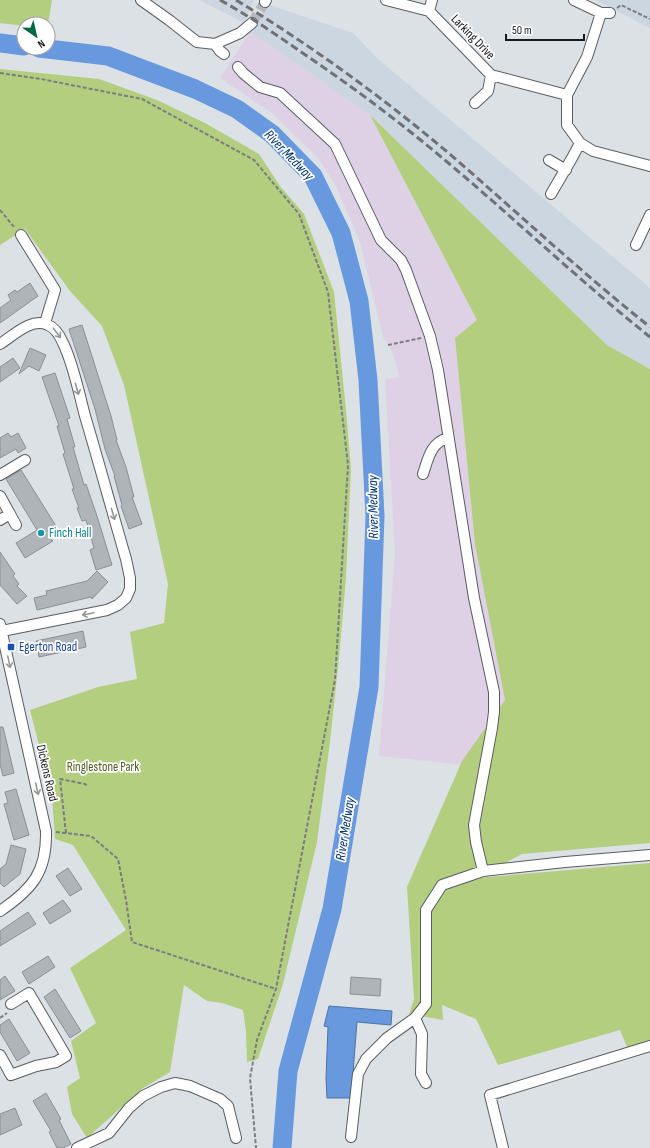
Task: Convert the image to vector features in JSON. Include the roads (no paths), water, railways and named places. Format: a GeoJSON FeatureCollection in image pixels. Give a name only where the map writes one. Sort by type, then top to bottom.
{"type":"FeatureCollection","features":[{"type":"Feature","properties":{"kind":"street"},"geometry":{"type":"LineString","coordinates":[[141,0],[196,42],[215,44],[240,33],[252,23]]}},
{"type":"Feature","properties":{"kind":"street"},"geometry":{"type":"LineString","coordinates":[[386,0],[429,11],[432,0]]}},
{"type":"Feature","properties":{"kind":"street"},"geometry":{"type":"LineString","coordinates":[[574,0],[600,11],[587,57],[567,95],[567,125],[580,143],[593,151],[650,166]]}},
{"type":"Feature","properties":{"kind":"street","name":"Larking Drive"},"geometry":{"type":"LineString","coordinates":[[429,11],[491,75],[567,95]]}},
{"type":"Feature","properties":{"kind":"street"},"geometry":{"type":"LineString","coordinates":[[215,44],[224,54]]}},
{"type":"Feature","properties":{"kind":"street"},"geometry":{"type":"LineString","coordinates":[[238,67],[260,87],[280,93],[336,144],[381,240],[403,263],[430,336],[438,370],[474,598],[494,692],[492,728],[474,825],[476,842],[483,871]]}},
{"type":"Feature","properties":{"kind":"street"},"geometry":{"type":"LineString","coordinates":[[475,102],[488,91],[491,75]]}},
{"type":"Feature","properties":{"kind":"street"},"geometry":{"type":"LineString","coordinates":[[551,194],[580,143]]}},
{"type":"Feature","properties":{"kind":"street"},"geometry":{"type":"LineString","coordinates":[[549,160],[566,170]]}},
{"type":"Feature","properties":{"kind":"street"},"geometry":{"type":"LineString","coordinates":[[636,245],[650,215]]}},
{"type":"Feature","properties":{"kind":"street"},"geometry":{"type":"LineString","coordinates":[[21,235],[55,290],[45,324]]}},
{"type":"Feature","properties":{"kind":"street"},"geometry":{"type":"LineString","coordinates":[[0,344],[30,325],[39,323],[45,324],[57,331],[66,351],[126,558],[130,578],[129,594],[123,602],[107,610],[1,627]]}},
{"type":"Feature","properties":{"kind":"street"},"geometry":{"type":"LineString","coordinates":[[423,474],[435,445],[448,438]]}},
{"type":"Feature","properties":{"kind":"street"},"geometry":{"type":"LineString","coordinates":[[0,475],[25,460]]}},
{"type":"Feature","properties":{"kind":"street"},"geometry":{"type":"LineString","coordinates":[[0,496],[16,525]]}},
{"type":"Feature","properties":{"kind":"street"},"geometry":{"type":"LineString","coordinates":[[0,520],[10,514]]}},
{"type":"Feature","properties":{"kind":"street","name":"Dickens Road"},"geometry":{"type":"LineString","coordinates":[[0,911],[23,895],[37,877],[45,855],[46,831],[1,627]]}},
{"type":"Feature","properties":{"kind":"street"},"geometry":{"type":"LineString","coordinates":[[351,1138],[358,1074],[366,1059],[387,1038],[415,1018],[426,1004],[426,910],[442,885],[483,871],[650,855]]}},
{"type":"Feature","properties":{"kind":"street"},"geometry":{"type":"LineString","coordinates":[[0,1055],[10,1075],[36,1066],[56,1062],[66,1056],[29,993],[11,1004]]}},
{"type":"Feature","properties":{"kind":"street"},"geometry":{"type":"LineString","coordinates":[[415,1018],[422,1034],[421,1074],[426,1083]]}},
{"type":"Feature","properties":{"kind":"street"},"geometry":{"type":"LineString","coordinates":[[502,1148],[490,1094],[650,1046]]}},
{"type":"Feature","properties":{"kind":"street"},"geometry":{"type":"LineString","coordinates":[[77,1148],[108,1132],[129,1108],[143,1096],[161,1086],[175,1082],[190,1086],[224,1102],[228,1106],[236,1138]]}},
{"type":"Feature","properties":{"kind":"water"},"geometry":{"type":"Polygon","coordinates":[[[329,1006],[392,1011],[391,1025],[357,1022],[351,1098],[327,1098],[326,1078],[328,1027],[324,1026],[329,1006]]]}},
{"type":"Feature","properties":{"kind":"waterway","name":"River Medway"},"geometry":{"type":"LineString","coordinates":[[0,43],[16,45]]}},
{"type":"Feature","properties":{"kind":"waterway","name":"River Medway"},"geometry":{"type":"LineString","coordinates":[[56,50],[108,56],[195,89],[237,109],[272,134],[313,176],[341,233],[359,301],[368,380],[375,516],[369,687],[332,909],[288,1071],[282,1148]]}},
{"type":"Feature","properties":{"kind":"tunnel"},"geometry":{"type":"LineString","coordinates":[[252,23],[265,2]]}},
{"type":"Feature","properties":{"kind":"railway"},"geometry":{"type":"LineString","coordinates":[[220,0],[284,40],[341,79],[394,119],[446,161],[598,294],[650,337]]}},
{"type":"Feature","properties":{"kind":"railway"},"geometry":{"type":"LineString","coordinates":[[236,0],[320,55],[401,114],[452,156],[575,264],[650,327]]}},
{"type":"Feature","properties":{"kind":"place","name":"Finch Hall"},"geometry":{"type":"Point","coordinates":[41,533]}},
{"type":"Feature","properties":{"kind":"place","name":"Egerton Road"},"geometry":{"type":"Point","coordinates":[11,647]}},
{"type":"Feature","properties":{"kind":"park label","name":"Ringlestone Park"},"geometry":{"type":"Point","coordinates":[103,767]}}]}
